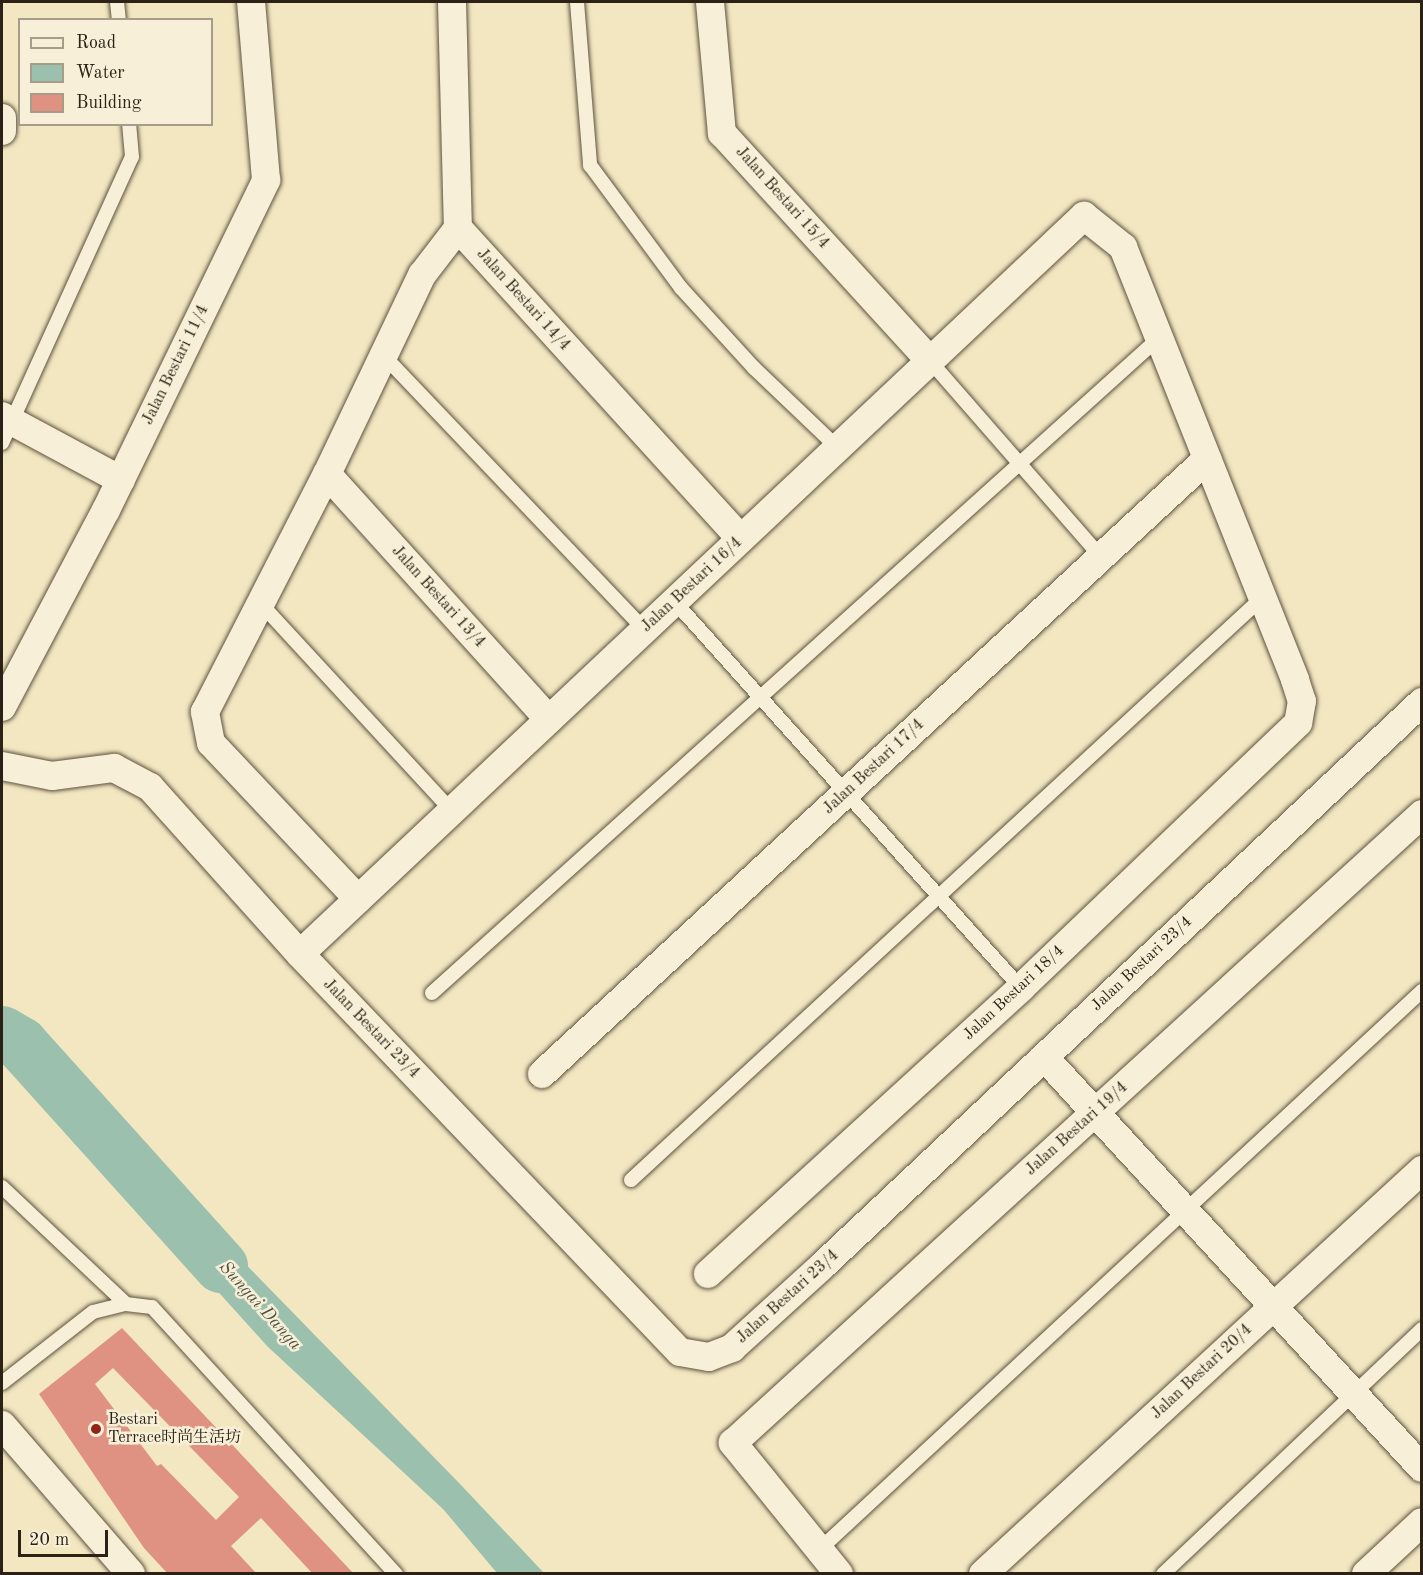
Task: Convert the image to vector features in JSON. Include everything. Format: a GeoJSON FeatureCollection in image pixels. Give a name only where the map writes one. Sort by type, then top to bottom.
{"type":"FeatureCollection","features":[{"type":"Feature","properties":{"kind":"street","name":"Jalan Bestari 11/4"},"geometry":{"type":"LineString","coordinates":[[2,707],[121,480],[266,180],[251,2]]}},
{"type":"Feature","properties":{"kind":"street"},"geometry":{"type":"LineString","coordinates":[[358,899],[211,743],[207,733],[205,712],[327,474],[422,275],[458,228],[452,2]]}},
{"type":"Feature","properties":{"kind":"street","name":"Jalan Bestari 15/4"},"geometry":{"type":"LineString","coordinates":[[710,2],[722,133],[930,361]]}},
{"type":"Feature","properties":{"kind":"street"},"geometry":{"type":"LineString","coordinates":[[2,118],[2,131]]}},
{"type":"Feature","properties":{"kind":"street","name":"Jalan Bestari 16/4"},"geometry":{"type":"LineString","coordinates":[[300,954],[1084,216],[1123,247],[1159,338]]}},
{"type":"Feature","properties":{"kind":"street","name":"Jalan Bestari 14/4"},"geometry":{"type":"LineString","coordinates":[[458,228],[741,539]]}},
{"type":"Feature","properties":{"kind":"street"},"geometry":{"type":"LineString","coordinates":[[1159,338],[1262,598]]}},
{"type":"Feature","properties":{"kind":"street"},"geometry":{"type":"LineString","coordinates":[[5,427],[121,480]]}},
{"type":"Feature","properties":{"kind":"street","name":"Jalan Bestari 17/4"},"geometry":{"type":"LineString","coordinates":[[542,1074],[1207,459]]}},
{"type":"Feature","properties":{"kind":"street","name":"Jalan Bestari 13/4"},"geometry":{"type":"LineString","coordinates":[[327,474],[549,720]]}},
{"type":"Feature","properties":{"kind":"street","name":"Jalan Bestari 18/4"},"geometry":{"type":"LineString","coordinates":[[708,1274],[1021,988],[1298,723],[1302,701],[1262,598]]}},
{"type":"Feature","properties":{"kind":"street","name":"Jalan Bestari 23/4"},"geometry":{"type":"LineString","coordinates":[[2,766],[52,776],[114,768],[150,787],[300,954],[680,1352],[709,1357],[732,1348],[1422,702]]}},
{"type":"Feature","properties":{"kind":"street","name":"Jalan Bestari 19/4"},"geometry":{"type":"LineString","coordinates":[[819,1551],[733,1443],[1422,814]]}},
{"type":"Feature","properties":{"kind":"street"},"geometry":{"type":"LineString","coordinates":[[1044,1057],[1422,1468]]}},
{"type":"Feature","properties":{"kind":"street","name":"Jalan Bestari 20/4"},"geometry":{"type":"LineString","coordinates":[[983,1574],[1422,1170]]}},
{"type":"Feature","properties":{"kind":"street"},"geometry":{"type":"LineString","coordinates":[[2,1425],[131,1574]]}},
{"type":"Feature","properties":{"kind":"street"},"geometry":{"type":"LineString","coordinates":[[1366,1574],[1422,1522]]}},
{"type":"Feature","properties":{"kind":"street"},"geometry":{"type":"LineString","coordinates":[[819,1551],[839,1574]]}},
{"type":"Feature","properties":{"kind":"lane"},"geometry":{"type":"LineString","coordinates":[[117,2],[118,18]]}},
{"type":"Feature","properties":{"kind":"lane"},"geometry":{"type":"LineString","coordinates":[[577,2],[590,165],[681,288],[754,368],[838,448]]}},
{"type":"Feature","properties":{"kind":"lane"},"geometry":{"type":"LineString","coordinates":[[5,427],[132,157],[129,126]]}},
{"type":"Feature","properties":{"kind":"lane"},"geometry":{"type":"LineString","coordinates":[[432,993],[1159,338]]}},
{"type":"Feature","properties":{"kind":"lane"},"geometry":{"type":"LineString","coordinates":[[384,356],[645,630]]}},
{"type":"Feature","properties":{"kind":"lane"},"geometry":{"type":"LineString","coordinates":[[930,361],[1101,557]]}},
{"type":"Feature","properties":{"kind":"lane"},"geometry":{"type":"LineString","coordinates":[[631,1179],[937,894],[1262,598]]}},
{"type":"Feature","properties":{"kind":"lane"},"geometry":{"type":"LineString","coordinates":[[675,602],[1021,988]]}},
{"type":"Feature","properties":{"kind":"lane"},"geometry":{"type":"LineString","coordinates":[[261,604],[453,811]]}},
{"type":"Feature","properties":{"kind":"lane"},"geometry":{"type":"LineString","coordinates":[[819,1551],[1422,991]]}},
{"type":"Feature","properties":{"kind":"lane"},"geometry":{"type":"LineString","coordinates":[[2,1187],[126,1304]]}},
{"type":"Feature","properties":{"kind":"lane"},"geometry":{"type":"LineString","coordinates":[[2,1383],[93,1311],[126,1304],[152,1307],[396,1574]]}},
{"type":"Feature","properties":{"kind":"lane"},"geometry":{"type":"LineString","coordinates":[[1163,1574],[1422,1329]]}},
{"type":"Feature","properties":{"kind":"water"},"geometry":{"type":"Polygon","coordinates":[[[184,1201],[544,1573],[497,1573],[443,1509],[267,1346],[158,1225],[184,1201]]]}},
{"type":"Feature","properties":{"kind":"building","name":"Bestari Terrace时尚生活坊"},"geometry":{"type":"Polygon","coordinates":[[[122,1328],[354,1574],[313,1574],[261,1518],[231,1546],[257,1574],[168,1574],[144,1548],[39,1394],[122,1328]],[[113,1368],[95,1384],[157,1466],[161,1464],[216,1520],[239,1497],[113,1368]]]}},
{"type":"Feature","properties":{"kind":"waterway","name":"Sungai Danga"},"geometry":{"type":"LineString","coordinates":[[2,1033],[21,1044],[221,1266]]}},
{"type":"Feature","properties":{"kind":"place","name":"Bestari Terrace时尚生活坊"},"geometry":{"type":"Point","coordinates":[96,1429]}}]}
